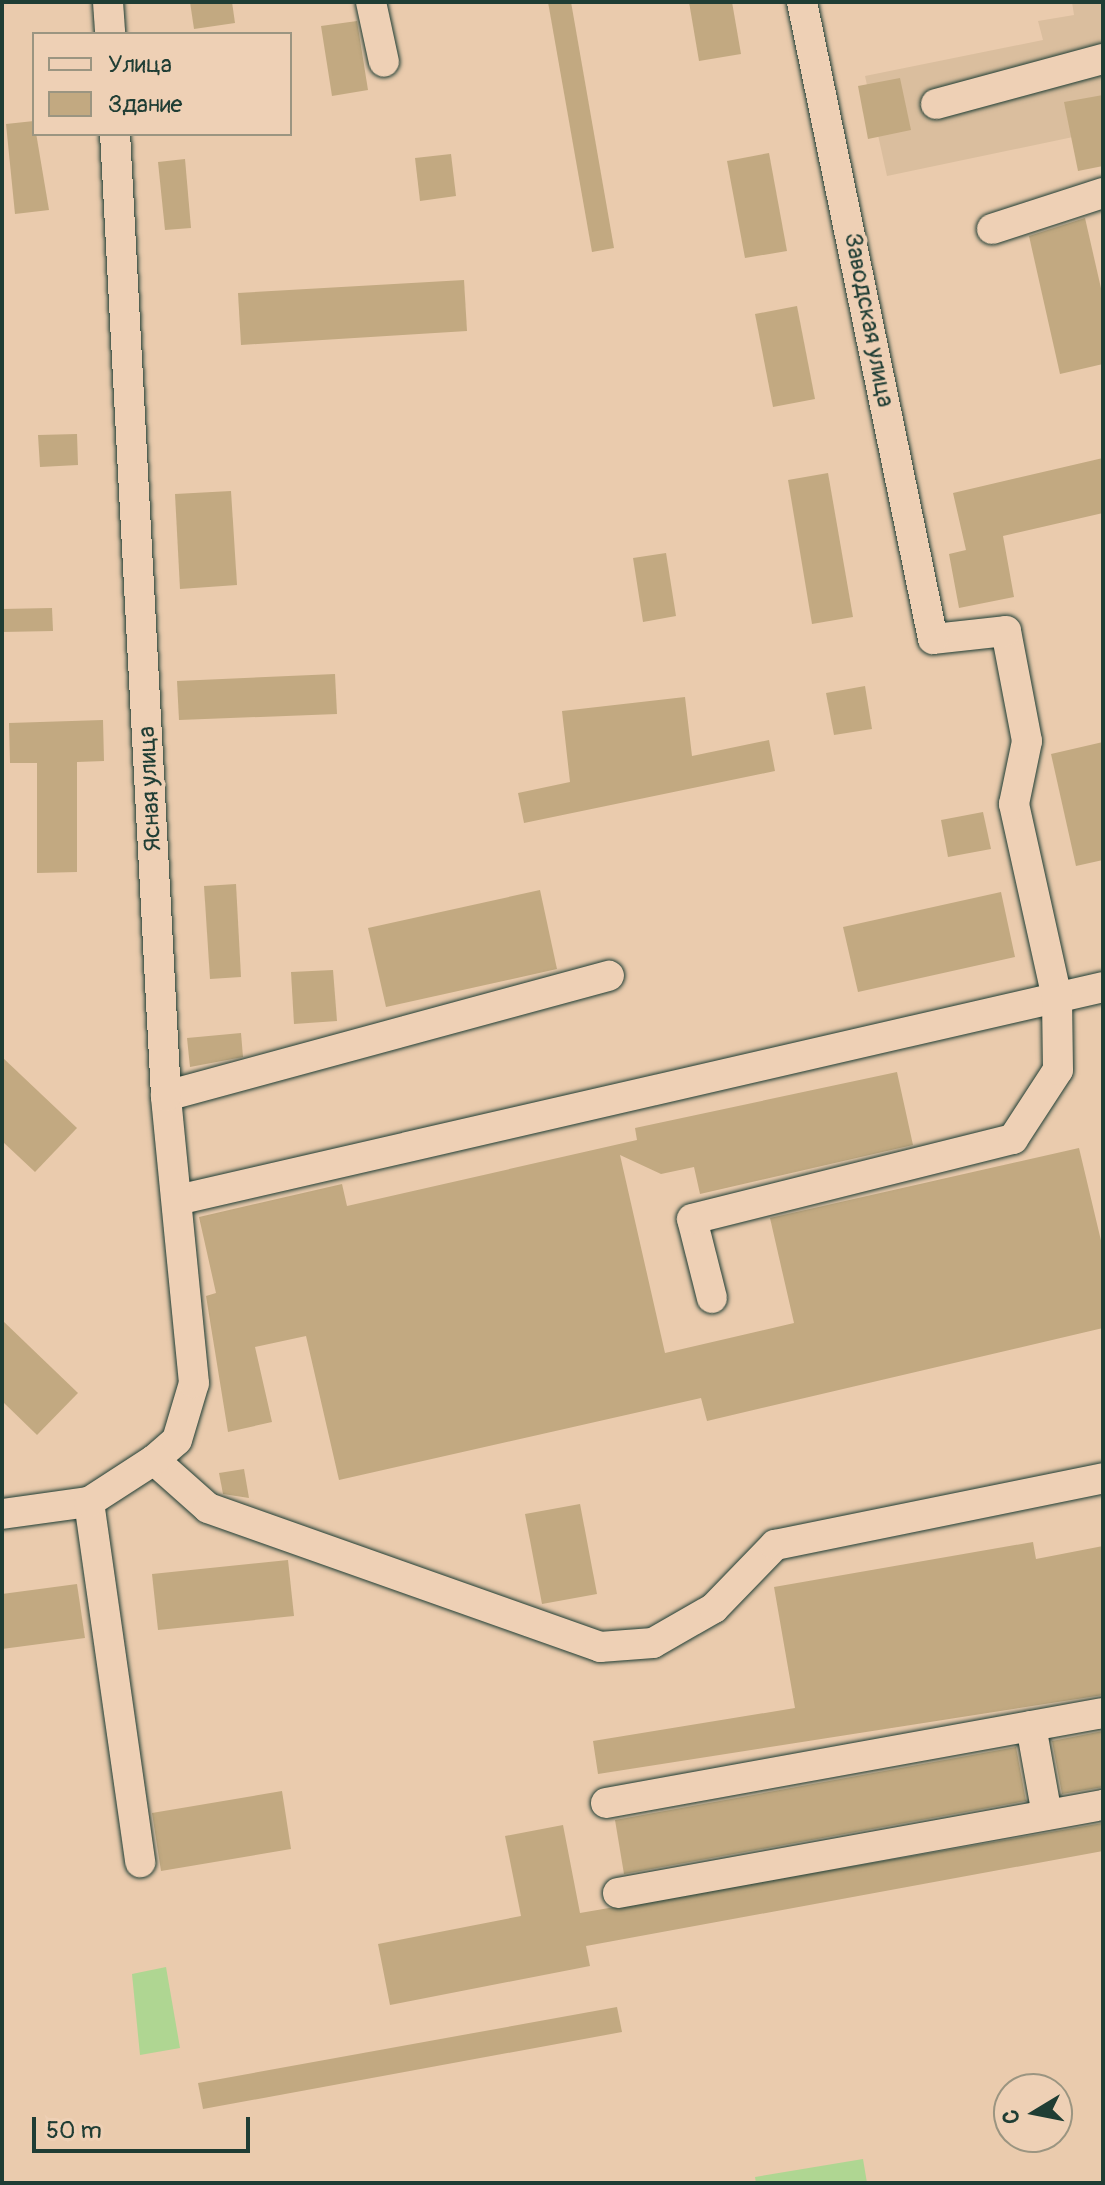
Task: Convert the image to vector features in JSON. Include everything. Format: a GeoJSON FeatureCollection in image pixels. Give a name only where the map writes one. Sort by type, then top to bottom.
{"type":"FeatureCollection","features":[{"type":"Feature","properties":{"kind":"street"},"geometry":{"type":"LineString","coordinates":[[108,2],[110,32]]}},
{"type":"Feature","properties":{"kind":"street"},"geometry":{"type":"LineString","coordinates":[[371,2],[384,62]]}},
{"type":"Feature","properties":{"kind":"street","name":"Заводская улица"},"geometry":{"type":"LineString","coordinates":[[802,2],[933,639],[1006,631],[1027,741],[1014,804],[1057,998]]}},
{"type":"Feature","properties":{"kind":"street"},"geometry":{"type":"LineString","coordinates":[[936,104],[1103,59]]}},
{"type":"Feature","properties":{"kind":"street","name":"Ясная улица"},"geometry":{"type":"LineString","coordinates":[[115,136],[166,1096],[194,1383],[177,1440],[154,1460]]}},
{"type":"Feature","properties":{"kind":"street"},"geometry":{"type":"LineString","coordinates":[[992,229],[1103,193]]}},
{"type":"Feature","properties":{"kind":"street"},"geometry":{"type":"LineString","coordinates":[[166,1096],[609,976]]}},
{"type":"Feature","properties":{"kind":"street"},"geometry":{"type":"LineString","coordinates":[[177,1200],[1103,987]]}},
{"type":"Feature","properties":{"kind":"street"},"geometry":{"type":"LineString","coordinates":[[712,1298],[692,1219],[1013,1139],[1058,1070],[1057,998]]}},
{"type":"Feature","properties":{"kind":"street"},"geometry":{"type":"LineString","coordinates":[[2,1514],[89,1502],[154,1460],[208,1508],[600,1647],[653,1643],[714,1608],[775,1545],[1103,1478]]}},
{"type":"Feature","properties":{"kind":"street"},"geometry":{"type":"LineString","coordinates":[[89,1502],[140,1862]]}},
{"type":"Feature","properties":{"kind":"street"},"geometry":{"type":"LineString","coordinates":[[606,1803],[1103,1713]]}},
{"type":"Feature","properties":{"kind":"street"},"geometry":{"type":"LineString","coordinates":[[1031,1726],[1047,1815]]}},
{"type":"Feature","properties":{"kind":"street"},"geometry":{"type":"LineString","coordinates":[[618,1893],[1103,1805]]}},
{"type":"Feature","properties":{"kind":"shaded area"},"geometry":{"type":"Polygon","coordinates":[[[1072,2],[1103,2],[1103,160],[1073,137],[887,176],[865,76],[1043,40],[1038,21],[1074,15],[1072,2]]]}},
{"type":"Feature","properties":{"kind":"green space"},"geometry":{"type":"Polygon","coordinates":[[[166,1967],[180,2048],[140,2055],[132,1974],[166,1967]]]}},
{"type":"Feature","properties":{"kind":"green space"},"geometry":{"type":"Polygon","coordinates":[[[863,2159],[867,2183],[756,2183],[755,2177],[863,2159]]]}},
{"type":"Feature","properties":{"kind":"building"},"geometry":{"type":"Polygon","coordinates":[[[190,2],[232,2],[235,23],[194,29],[190,2]]]}},
{"type":"Feature","properties":{"kind":"building"},"geometry":{"type":"Polygon","coordinates":[[[548,2],[571,2],[614,248],[592,252],[548,2]]]}},
{"type":"Feature","properties":{"kind":"building"},"geometry":{"type":"Polygon","coordinates":[[[689,2],[732,2],[741,54],[699,61],[689,2]]]}},
{"type":"Feature","properties":{"kind":"building"},"geometry":{"type":"Polygon","coordinates":[[[357,21],[368,90],[332,96],[321,26],[357,21]]]}},
{"type":"Feature","properties":{"kind":"building"},"geometry":{"type":"Polygon","coordinates":[[[900,78],[911,130],[868,139],[858,86],[900,78]]]}},
{"type":"Feature","properties":{"kind":"building"},"geometry":{"type":"Polygon","coordinates":[[[1103,95],[1103,166],[1078,171],[1064,102],[1103,95]]]}},
{"type":"Feature","properties":{"kind":"building"},"geometry":{"type":"Polygon","coordinates":[[[32,121],[32,136],[37,136],[49,210],[15,214],[6,124],[32,121]]]}},
{"type":"Feature","properties":{"kind":"building"},"geometry":{"type":"Polygon","coordinates":[[[769,153],[787,251],[745,258],[727,161],[769,153]]]}},
{"type":"Feature","properties":{"kind":"building"},"geometry":{"type":"Polygon","coordinates":[[[451,154],[456,196],[420,201],[415,158],[451,154]]]}},
{"type":"Feature","properties":{"kind":"building"},"geometry":{"type":"Polygon","coordinates":[[[185,159],[191,228],[165,230],[158,162],[185,159]]]}},
{"type":"Feature","properties":{"kind":"building"},"geometry":{"type":"Polygon","coordinates":[[[1085,218],[1103,297],[1103,364],[1060,374],[1029,236],[1085,218]]]}},
{"type":"Feature","properties":{"kind":"building"},"geometry":{"type":"Polygon","coordinates":[[[464,280],[467,331],[241,345],[238,293],[464,280]]]}},
{"type":"Feature","properties":{"kind":"building"},"geometry":{"type":"Polygon","coordinates":[[[797,306],[815,399],[773,407],[755,314],[797,306]]]}},
{"type":"Feature","properties":{"kind":"building"},"geometry":{"type":"Polygon","coordinates":[[[77,434],[78,465],[40,467],[38,435],[77,434]]]}},
{"type":"Feature","properties":{"kind":"building"},"geometry":{"type":"Polygon","coordinates":[[[1103,458],[1103,513],[1003,536],[1014,597],[959,608],[949,554],[966,550],[953,493],[1103,458]]]}},
{"type":"Feature","properties":{"kind":"building"},"geometry":{"type":"Polygon","coordinates":[[[828,473],[853,617],[812,624],[788,480],[828,473]]]}},
{"type":"Feature","properties":{"kind":"building"},"geometry":{"type":"Polygon","coordinates":[[[231,491],[237,585],[180,589],[175,494],[231,491]]]}},
{"type":"Feature","properties":{"kind":"building"},"geometry":{"type":"Polygon","coordinates":[[[666,553],[676,616],[643,622],[633,558],[666,553]]]}},
{"type":"Feature","properties":{"kind":"building"},"geometry":{"type":"Polygon","coordinates":[[[52,608],[53,631],[2,632],[2,609],[52,608]]]}},
{"type":"Feature","properties":{"kind":"building"},"geometry":{"type":"Polygon","coordinates":[[[335,674],[337,714],[179,720],[177,681],[335,674]]]}},
{"type":"Feature","properties":{"kind":"building"},"geometry":{"type":"Polygon","coordinates":[[[865,686],[872,729],[834,735],[826,693],[865,686]]]}},
{"type":"Feature","properties":{"kind":"building"},"geometry":{"type":"Polygon","coordinates":[[[685,697],[692,756],[769,740],[775,771],[524,823],[518,793],[570,782],[562,711],[685,697]]]}},
{"type":"Feature","properties":{"kind":"building"},"geometry":{"type":"Polygon","coordinates":[[[103,720],[104,761],[77,762],[77,872],[37,873],[37,763],[10,763],[9,723],[103,720]]]}},
{"type":"Feature","properties":{"kind":"building"},"geometry":{"type":"Polygon","coordinates":[[[1103,742],[1103,860],[1076,866],[1051,754],[1103,742]]]}},
{"type":"Feature","properties":{"kind":"building"},"geometry":{"type":"Polygon","coordinates":[[[983,812],[991,849],[948,857],[941,820],[983,812]]]}},
{"type":"Feature","properties":{"kind":"building"},"geometry":{"type":"Polygon","coordinates":[[[236,884],[241,977],[210,979],[204,886],[236,884]]]}},
{"type":"Feature","properties":{"kind":"building"},"geometry":{"type":"Polygon","coordinates":[[[540,890],[557,969],[386,1007],[368,928],[540,890]]]}},
{"type":"Feature","properties":{"kind":"building"},"geometry":{"type":"Polygon","coordinates":[[[1001,892],[1015,957],[858,992],[843,927],[1001,892]]]}},
{"type":"Feature","properties":{"kind":"building"},"geometry":{"type":"Polygon","coordinates":[[[333,970],[337,1021],[294,1024],[291,972],[333,970]]]}},
{"type":"Feature","properties":{"kind":"building"},"geometry":{"type":"Polygon","coordinates":[[[241,1033],[243,1057],[190,1067],[187,1038],[241,1033]]]}},
{"type":"Feature","properties":{"kind":"building"},"geometry":{"type":"Polygon","coordinates":[[[2,1057],[77,1128],[35,1172],[2,1141],[2,1057]]]}},
{"type":"Feature","properties":{"kind":"building"},"geometry":{"type":"Polygon","coordinates":[[[897,1072],[913,1145],[700,1194],[694,1167],[661,1174],[620,1155],[665,1353],[794,1323],[770,1218],[1079,1148],[1103,1249],[1103,1328],[707,1421],[701,1398],[339,1480],[306,1336],[255,1347],[272,1422],[228,1432],[206,1296],[216,1293],[199,1217],[342,1184],[347,1206],[637,1140],[635,1128],[897,1072]]]}},
{"type":"Feature","properties":{"kind":"building"},"geometry":{"type":"Polygon","coordinates":[[[2,1320],[78,1393],[37,1435],[2,1401],[2,1320]]]}},
{"type":"Feature","properties":{"kind":"building"},"geometry":{"type":"Polygon","coordinates":[[[244,1469],[249,1498],[223,1494],[219,1473],[244,1469]]]}},
{"type":"Feature","properties":{"kind":"building"},"geometry":{"type":"Polygon","coordinates":[[[580,1504],[597,1594],[542,1604],[525,1514],[580,1504]]]}},
{"type":"Feature","properties":{"kind":"building"},"geometry":{"type":"Polygon","coordinates":[[[1033,1542],[1036,1559],[1103,1546],[1103,1695],[598,1774],[593,1741],[795,1708],[774,1587],[1033,1542]]]}},
{"type":"Feature","properties":{"kind":"building"},"geometry":{"type":"Polygon","coordinates":[[[288,1560],[294,1616],[158,1630],[152,1574],[288,1560]]]}},
{"type":"Feature","properties":{"kind":"building"},"geometry":{"type":"Polygon","coordinates":[[[77,1584],[85,1638],[2,1649],[2,1594],[77,1584]]]}},
{"type":"Feature","properties":{"kind":"building"},"geometry":{"type":"Polygon","coordinates":[[[1103,1731],[1103,1787],[1062,1794],[1052,1741],[1103,1731]]]}},
{"type":"Feature","properties":{"kind":"building"},"geometry":{"type":"Polygon","coordinates":[[[1016,1747],[1026,1801],[624,1874],[615,1820],[1016,1747]]]}},
{"type":"Feature","properties":{"kind":"building"},"geometry":{"type":"Polygon","coordinates":[[[282,1791],[291,1849],[161,1871],[152,1813],[282,1791]]]}},
{"type":"Feature","properties":{"kind":"building"},"geometry":{"type":"Polygon","coordinates":[[[1103,1823],[1103,1851],[586,1946],[590,1966],[390,2005],[378,1944],[521,1916],[505,1836],[563,1825],[580,1913],[1103,1823]]]}},
{"type":"Feature","properties":{"kind":"building"},"geometry":{"type":"Polygon","coordinates":[[[617,2007],[622,2032],[203,2109],[198,2083],[617,2007]]]}}]}
